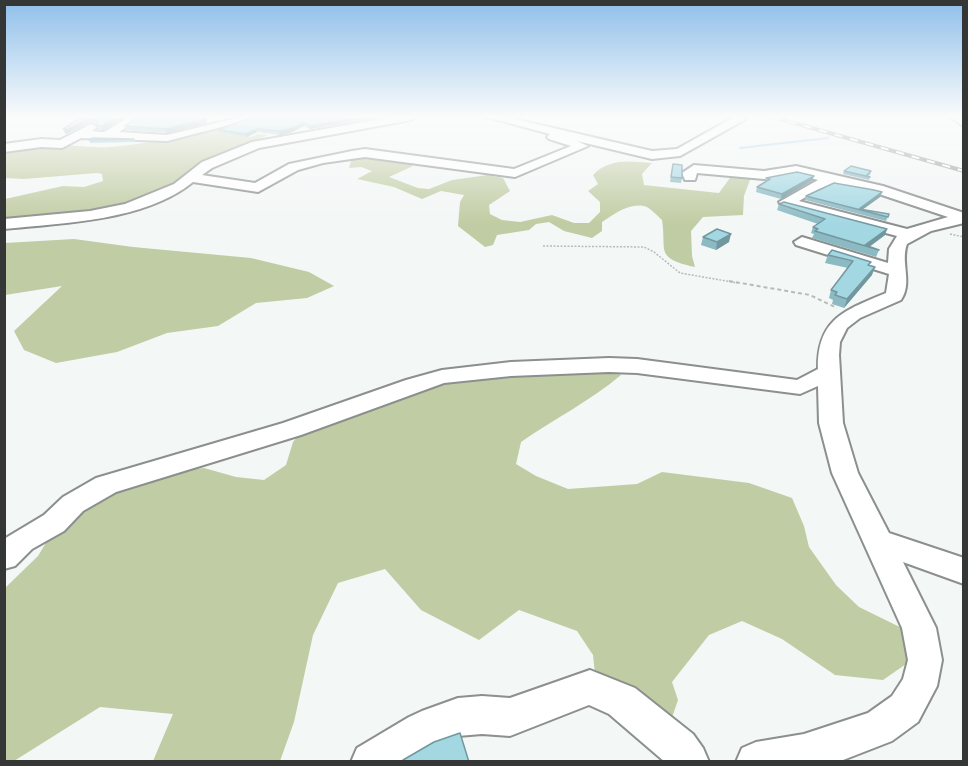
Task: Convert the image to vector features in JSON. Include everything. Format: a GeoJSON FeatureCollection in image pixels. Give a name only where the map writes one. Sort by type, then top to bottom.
{"type":"FeatureCollection","features":[{"type":"Feature","properties":{"kind":"street"},"geometry":{"type":"LineString","coordinates":[[4,224],[110,213],[161,195],[192,178],[207,165],[238,153]]}},
{"type":"Feature","properties":{"kind":"street"},"geometry":{"type":"LineString","coordinates":[[192,178],[258,188],[268,178],[293,169],[339,155],[364,153],[515,173],[567,153]]}},
{"type":"Feature","properties":{"kind":"street"},"geometry":{"type":"LineString","coordinates":[[642,153],[652,155],[673,153]]}},
{"type":"Feature","properties":{"kind":"street"},"geometry":{"type":"LineString","coordinates":[[690,177],[689,173],[694,169],[764,175],[796,170],[871,189],[950,212],[963,218]]}},
{"type":"Feature","properties":{"kind":"street"},"geometry":{"type":"LineString","coordinates":[[834,180],[821,183],[786,202],[916,231]]}},
{"type":"Feature","properties":{"kind":"street"},"geometry":{"type":"LineString","coordinates":[[756,762],[804,754],[879,728],[905,709],[919,686],[925,660],[919,628],[845,473],[831,423],[828,355],[830,342],[840,324],[854,314],[894,296],[899,272],[898,244],[916,231],[963,218]]}},
{"type":"Feature","properties":{"kind":"street"},"geometry":{"type":"LineString","coordinates":[[802,242],[899,272]]}},
{"type":"Feature","properties":{"kind":"street"},"geometry":{"type":"LineString","coordinates":[[4,557],[22,542],[54,522],[73,504],[106,485],[292,429],[442,377],[512,369],[609,365],[637,366],[800,387],[830,371]]}},
{"type":"Feature","properties":{"kind":"street"},"geometry":{"type":"LineString","coordinates":[[879,542],[963,571]]}},
{"type":"Feature","properties":{"kind":"street"},"geometry":{"type":"LineString","coordinates":[[371,762],[422,729],[458,717],[482,715],[510,717],[590,687],[622,701],[679,748],[689,762]]}},
{"type":"Feature","properties":{"kind":"path"},"geometry":{"type":"LineString","coordinates":[[543,246],[644,247],[655,250],[680,273],[810,295],[854,314]]}},
{"type":"Feature","properties":{"kind":"green space"},"geometry":{"type":"Polygon","coordinates":[[[9,153],[224,153],[171,187],[114,209],[73,215],[20,216],[5,220],[5,199],[63,186],[84,187],[103,181],[102,174],[97,173],[24,179],[5,178],[4,155],[9,153]]]}},
{"type":"Feature","properties":{"kind":"green space"},"geometry":{"type":"Polygon","coordinates":[[[372,156],[402,160],[413,166],[389,177],[418,188],[429,189],[452,180],[488,175],[503,178],[510,191],[489,205],[490,214],[502,220],[520,222],[552,215],[574,223],[589,223],[600,212],[600,202],[588,191],[598,184],[593,175],[613,163],[628,161],[652,163],[642,174],[644,185],[719,193],[732,175],[751,177],[744,196],[743,215],[703,217],[691,231],[695,267],[682,264],[668,256],[664,246],[662,220],[649,208],[641,206],[623,209],[602,222],[602,231],[592,238],[564,231],[549,222],[536,224],[529,230],[497,235],[493,245],[485,247],[458,226],[460,202],[464,195],[441,191],[422,199],[394,187],[357,179],[372,171],[361,167],[349,168],[352,158],[372,156]]]}},
{"type":"Feature","properties":{"kind":"green space"},"geometry":{"type":"Polygon","coordinates":[[[74,239],[251,258],[309,272],[334,286],[307,298],[256,303],[218,326],[167,333],[117,352],[56,363],[24,350],[14,331],[62,286],[5,295],[5,243],[74,239]]]}},
{"type":"Feature","properties":{"kind":"green space"},"geometry":{"type":"Polygon","coordinates":[[[604,367],[621,375],[521,442],[516,464],[536,476],[568,489],[637,484],[662,472],[749,483],[792,498],[804,526],[809,547],[836,585],[859,607],[912,633],[906,664],[883,680],[835,675],[782,639],[742,621],[709,635],[672,682],[678,700],[668,729],[595,674],[593,655],[577,631],[519,610],[479,640],[421,610],[385,569],[338,583],[313,635],[294,722],[280,761],[153,761],[173,714],[100,707],[14,761],[5,762],[5,588],[38,556],[56,526],[94,496],[151,474],[204,468],[236,477],[264,480],[286,465],[293,442],[312,419],[440,381],[604,367]]]}},
{"type":"Feature","properties":{"kind":"building"},"geometry":{"type":"Polygon","coordinates":[[[673,164],[682,165],[682,178],[671,177],[673,164]]]}},
{"type":"Feature","properties":{"kind":"building"},"geometry":{"type":"Polygon","coordinates":[[[851,166],[871,171],[866,176],[870,177],[844,171],[851,166]]]}},
{"type":"Feature","properties":{"kind":"building"},"geometry":{"type":"Polygon","coordinates":[[[797,172],[814,176],[782,194],[757,187],[770,179],[766,178],[797,172]]]}},
{"type":"Feature","properties":{"kind":"building"},"geometry":{"type":"Polygon","coordinates":[[[834,183],[882,192],[859,209],[889,214],[888,217],[806,196],[834,183]]]}},
{"type":"Feature","properties":{"kind":"building"},"geometry":{"type":"Polygon","coordinates":[[[784,202],[887,229],[865,245],[879,250],[815,231],[818,229],[813,227],[825,219],[779,204],[784,202]]]}},
{"type":"Feature","properties":{"kind":"building"},"geometry":{"type":"Polygon","coordinates":[[[717,229],[731,234],[717,242],[703,237],[717,229]]]}},
{"type":"Feature","properties":{"kind":"building"},"geometry":{"type":"Polygon","coordinates":[[[832,250],[871,262],[868,265],[875,267],[847,299],[835,295],[837,292],[831,290],[853,261],[828,255],[832,250]]]}},
{"type":"Feature","properties":{"kind":"building"},"geometry":{"type":"Polygon","coordinates":[[[460,733],[469,762],[404,762],[403,760],[434,742],[460,733]]]}},
{"type":"Feature","properties":{"kind":"railway"},"geometry":{"type":"LineString","coordinates":[[899,153],[964,171]]}}]}
